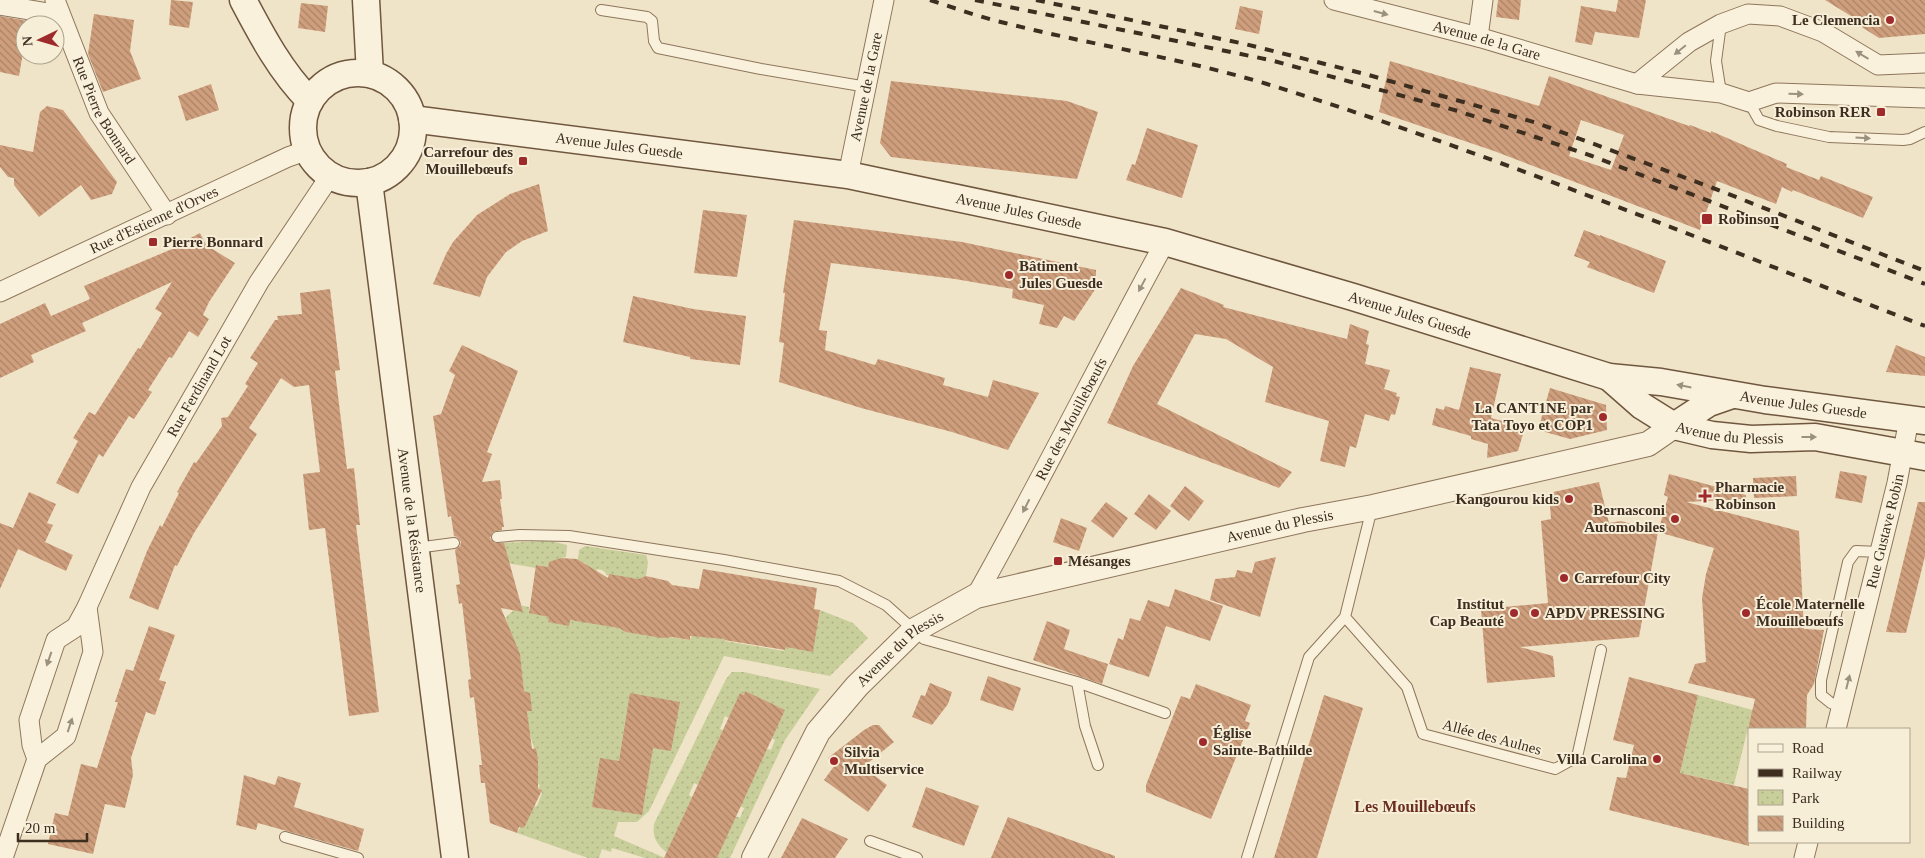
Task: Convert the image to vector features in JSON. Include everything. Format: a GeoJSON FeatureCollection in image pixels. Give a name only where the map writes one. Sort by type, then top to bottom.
{"type":"FeatureCollection","features":[{"type":"Feature","properties":{"kind":"main road"},"geometry":{"type":"LineString","coordinates":[[243,0],[276,58],[295,86],[310,101]]}},
{"type":"Feature","properties":{"kind":"main road"},"geometry":{"type":"LineString","coordinates":[[366,0],[370,74]]}},
{"type":"Feature","properties":{"kind":"main road"},"geometry":{"type":"LineString","coordinates":[[352,73],[370,74],[385,80],[398,90],[407,103],[412,119],[412,136],[408,152],[398,166],[384,176],[369,182],[349,182],[330,176],[321,169],[308,150],[303,134],[304,116],[310,101],[321,87],[336,77],[352,73]]}},
{"type":"Feature","properties":{"kind":"main road","name":"Avenue Jules Guesde"},"geometry":{"type":"LineString","coordinates":[[412,119],[848,175],[1165,242],[1353,297],[1608,377],[1661,382],[1732,395],[1917,420]]}},
{"type":"Feature","properties":{"kind":"main road","name":"Avenue de la Résistance"},"geometry":{"type":"LineString","coordinates":[[369,182],[454,858]]}},
{"type":"Feature","properties":{"kind":"main road","name":"Avenue Jules Guesde"},"geometry":{"type":"LineString","coordinates":[[1608,377],[1642,406],[1674,426]]}},
{"type":"Feature","properties":{"kind":"main road"},"geometry":{"type":"LineString","coordinates":[[1674,426],[1709,403],[1732,395]]}},
{"type":"Feature","properties":{"kind":"main road","name":"Avenue du Plessis"},"geometry":{"type":"LineString","coordinates":[[1674,426],[1712,435],[1751,438],[1815,437],[1914,455]]}},
{"type":"Feature","properties":{"kind":"street","name":"Avenue de la Gare"},"geometry":{"type":"LineString","coordinates":[[848,175],[884,0]]}},
{"type":"Feature","properties":{"kind":"street","name":"Avenue de la Gare"},"geometry":{"type":"LineString","coordinates":[[1334,0],[1478,37],[1637,84],[1721,93],[1749,102]]}},
{"type":"Feature","properties":{"kind":"street"},"geometry":{"type":"LineString","coordinates":[[1478,37],[1483,0]]}},
{"type":"Feature","properties":{"kind":"street"},"geometry":{"type":"LineString","coordinates":[[0,5],[57,7]]}},
{"type":"Feature","properties":{"kind":"street","name":"Rue Pierre Bonnard"},"geometry":{"type":"LineString","coordinates":[[57,7],[99,114],[167,215]]}},
{"type":"Feature","properties":{"kind":"street"},"geometry":{"type":"LineString","coordinates":[[1637,84],[1689,42],[1721,24],[1748,14],[1780,16],[1823,32],[1878,65],[1925,63]]}},
{"type":"Feature","properties":{"kind":"street"},"geometry":{"type":"LineString","coordinates":[[1749,102],[1776,93],[1925,98]]}},
{"type":"Feature","properties":{"kind":"street","name":"Rue d'Estienne d'Orves"},"geometry":{"type":"LineString","coordinates":[[0,292],[288,157],[308,150]]}},
{"type":"Feature","properties":{"kind":"street","name":"Rue Ferdinand Lot"},"geometry":{"type":"LineString","coordinates":[[37,759],[32,745],[28,720],[56,640],[76,627],[87,607],[141,486],[259,282],[330,176]]}},
{"type":"Feature","properties":{"kind":"street","name":"Rue des Mouillebœufs"},"geometry":{"type":"LineString","coordinates":[[976,596],[1014,529],[1165,242]]}},
{"type":"Feature","properties":{"kind":"street","name":"Rue Gustave Robin"},"geometry":{"type":"LineString","coordinates":[[1836,728],[1897,483],[1914,455],[1917,420]]}},
{"type":"Feature","properties":{"kind":"street","name":"Avenue du Plessis"},"geometry":{"type":"LineString","coordinates":[[754,858],[818,732],[864,677],[913,630],[976,596],[1303,520],[1372,507],[1648,444],[1674,426]]}},
{"type":"Feature","properties":{"kind":"street"},"geometry":{"type":"LineString","coordinates":[[3,858],[37,759],[66,736],[93,652],[87,607]]}},
{"type":"Feature","properties":{"kind":"street"},"geometry":{"type":"LineString","coordinates":[[1804,858],[1808,843]]}},
{"type":"Feature","properties":{"kind":"lane"},"geometry":{"type":"LineString","coordinates":[[601,10],[647,17],[652,21],[654,41],[658,48],[761,70],[867,86]]}},
{"type":"Feature","properties":{"kind":"lane"},"geometry":{"type":"LineString","coordinates":[[1721,24],[1716,61],[1721,93]]}},
{"type":"Feature","properties":{"kind":"lane"},"geometry":{"type":"LineString","coordinates":[[1749,102],[1759,120],[1777,126],[1829,137],[1910,140],[1925,132]]}},
{"type":"Feature","properties":{"kind":"lane"},"geometry":{"type":"LineString","coordinates":[[1247,858],[1309,657],[1345,617],[1372,507]]}},
{"type":"Feature","properties":{"kind":"lane"},"geometry":{"type":"LineString","coordinates":[[497,537],[520,535],[569,536],[724,560],[839,581],[886,605],[924,639],[1077,682],[1165,713]]}},
{"type":"Feature","properties":{"kind":"lane"},"geometry":{"type":"LineString","coordinates":[[416,548],[454,543]]}},
{"type":"Feature","properties":{"kind":"lane"},"geometry":{"type":"LineString","coordinates":[[1842,708],[1831,703],[1821,695],[1821,680],[1848,562],[1856,550],[1880,552]]}},
{"type":"Feature","properties":{"kind":"lane","name":"Allée des Aulnes"},"geometry":{"type":"LineString","coordinates":[[1345,617],[1407,686],[1423,734],[1555,770],[1577,757],[1601,650]]}},
{"type":"Feature","properties":{"kind":"lane"},"geometry":{"type":"LineString","coordinates":[[1077,682],[1085,726],[1098,765]]}},
{"type":"Feature","properties":{"kind":"lane"},"geometry":{"type":"LineString","coordinates":[[285,837],[358,858]]}},
{"type":"Feature","properties":{"kind":"lane"},"geometry":{"type":"LineString","coordinates":[[870,841],[917,858]]}},
{"type":"Feature","properties":{"kind":"green space"},"geometry":{"type":"Polygon","coordinates":[[[543,541],[567,545],[566,557],[558,559],[557,564],[549,563],[548,567],[536,565],[536,568],[506,563],[502,543],[543,541]]]}},
{"type":"Feature","properties":{"kind":"green space"},"geometry":{"type":"Polygon","coordinates":[[[585,546],[646,555],[648,562],[646,576],[638,579],[606,575],[602,570],[597,569],[596,574],[585,569],[586,564],[578,560],[579,550],[585,546]]]}},
{"type":"Feature","properties":{"kind":"green space"},"geometry":{"type":"Polygon","coordinates":[[[519,605],[529,607],[529,612],[545,614],[545,616],[549,617],[549,622],[566,625],[570,620],[574,621],[575,619],[617,627],[623,630],[689,640],[692,636],[725,637],[725,641],[784,651],[786,647],[813,651],[820,610],[853,623],[868,638],[830,676],[724,656],[649,811],[637,822],[618,822],[614,836],[665,858],[645,858],[612,848],[611,852],[602,849],[599,858],[588,858],[517,833],[532,807],[537,806],[542,793],[538,789],[540,785],[536,783],[538,760],[529,732],[527,711],[531,708],[529,693],[524,691],[520,658],[509,638],[506,617],[519,605]]]}},
{"type":"Feature","properties":{"kind":"green space"},"geometry":{"type":"Polygon","coordinates":[[[732,672],[744,672],[820,689],[785,740],[730,858],[717,858],[735,816],[740,818],[744,808],[740,806],[767,749],[771,750],[775,740],[771,738],[785,710],[746,692],[744,695],[741,693],[729,718],[725,716],[720,729],[723,730],[698,785],[694,783],[689,795],[692,797],[667,853],[656,840],[654,824],[726,679],[732,672]]]}},
{"type":"Feature","properties":{"kind":"green space"},"geometry":{"type":"Polygon","coordinates":[[[1698,695],[1782,718],[1780,728],[1749,724],[1734,785],[1680,773],[1698,695]]]}},
{"type":"Feature","properties":{"kind":"building"},"geometry":{"type":"Polygon","coordinates":[[[171,0],[193,2],[189,28],[169,25],[171,0]]]}},
{"type":"Feature","properties":{"kind":"building"},"geometry":{"type":"Polygon","coordinates":[[[1498,0],[1521,0],[1519,20],[1496,17],[1498,0]]]}},
{"type":"Feature","properties":{"kind":"building"},"geometry":{"type":"Polygon","coordinates":[[[1618,0],[1646,0],[1639,38],[1595,32],[1592,45],[1575,42],[1581,6],[1616,12],[1618,0]]]}},
{"type":"Feature","properties":{"kind":"building","name":"Le Clemencia"},"geometry":{"type":"Polygon","coordinates":[[[1825,0],[1925,0],[1925,34],[1879,38],[1857,24],[1859,21],[1825,0]]]}},
{"type":"Feature","properties":{"kind":"building"},"geometry":{"type":"Polygon","coordinates":[[[301,3],[328,6],[325,32],[298,28],[301,3]]]}},
{"type":"Feature","properties":{"kind":"building"},"geometry":{"type":"Polygon","coordinates":[[[1240,6],[1263,11],[1259,34],[1235,29],[1240,6]]]}},
{"type":"Feature","properties":{"kind":"building"},"geometry":{"type":"Polygon","coordinates":[[[94,14],[134,20],[130,51],[141,79],[103,92],[88,54],[94,14]]]}},
{"type":"Feature","properties":{"kind":"building"},"geometry":{"type":"Polygon","coordinates":[[[0,16],[15,19],[15,65],[21,65],[19,76],[0,72],[0,16]]]}},
{"type":"Feature","properties":{"kind":"building"},"geometry":{"type":"Polygon","coordinates":[[[1390,61],[1539,106],[1549,76],[1689,126],[1711,133],[1711,131],[1787,164],[1786,167],[1819,180],[1821,176],[1873,197],[1863,218],[1782,187],[1776,204],[1717,181],[1700,230],[1494,151],[1379,112],[1390,61]],[[1581,120],[1569,156],[1611,170],[1624,135],[1581,120]]]}},
{"type":"Feature","properties":{"kind":"building"},"geometry":{"type":"Polygon","coordinates":[[[891,81],[1067,101],[1098,112],[1077,179],[891,157],[880,143],[891,81]]]}},
{"type":"Feature","properties":{"kind":"building"},"geometry":{"type":"Polygon","coordinates":[[[211,84],[219,110],[186,121],[178,96],[211,84]]]}},
{"type":"Feature","properties":{"kind":"building"},"geometry":{"type":"Polygon","coordinates":[[[47,106],[63,110],[117,182],[112,194],[91,200],[81,185],[39,217],[14,185],[14,178],[8,177],[0,167],[0,145],[33,152],[40,112],[47,106]]]}},
{"type":"Feature","properties":{"kind":"building"},"geometry":{"type":"Polygon","coordinates":[[[1147,128],[1198,145],[1182,198],[1126,180],[1132,164],[1135,165],[1147,128]]]}},
{"type":"Feature","properties":{"kind":"building"},"geometry":{"type":"Polygon","coordinates":[[[539,184],[548,231],[522,241],[506,252],[487,277],[480,297],[433,284],[453,242],[477,215],[510,194],[539,184]]]}},
{"type":"Feature","properties":{"kind":"building"},"geometry":{"type":"Polygon","coordinates":[[[703,210],[747,215],[737,277],[694,273],[703,210]]]}},
{"type":"Feature","properties":{"kind":"building"},"geometry":{"type":"Polygon","coordinates":[[[794,220],[962,242],[1096,270],[1096,288],[1074,321],[1064,316],[1057,328],[1039,324],[1044,305],[1012,298],[1013,289],[955,279],[831,263],[819,330],[827,331],[825,350],[875,365],[878,359],[945,378],[943,385],[988,397],[993,380],[1039,393],[1008,450],[952,432],[861,408],[779,382],[784,343],[779,342],[785,293],[783,293],[794,220]]]}},
{"type":"Feature","properties":{"kind":"building"},"geometry":{"type":"Polygon","coordinates":[[[1584,230],[1666,261],[1654,293],[1587,267],[1590,262],[1574,256],[1584,230]]]}},
{"type":"Feature","properties":{"kind":"building"},"geometry":{"type":"Polygon","coordinates":[[[200,233],[206,245],[235,263],[209,302],[203,315],[209,319],[198,337],[189,331],[172,358],[169,357],[148,390],[152,392],[134,419],[129,416],[103,457],[99,454],[78,494],[56,483],[78,441],[73,438],[89,412],[95,415],[138,348],[140,349],[162,313],[155,309],[172,282],[82,323],[86,331],[31,355],[34,362],[0,378],[0,324],[45,303],[51,316],[90,299],[84,286],[184,244],[183,242],[200,233]]]}},
{"type":"Feature","properties":{"kind":"building"},"geometry":{"type":"Polygon","coordinates":[[[1181,288],[1224,305],[1223,307],[1347,339],[1350,324],[1369,331],[1366,344],[1369,345],[1365,364],[1390,370],[1384,389],[1397,393],[1396,396],[1400,397],[1395,415],[1391,414],[1389,421],[1365,414],[1356,448],[1350,446],[1345,467],[1320,461],[1329,421],[1265,402],[1273,367],[1226,339],[1195,334],[1157,404],[1292,472],[1279,488],[1107,423],[1133,366],[1181,288]]]}},
{"type":"Feature","properties":{"kind":"building"},"geometry":{"type":"Polygon","coordinates":[[[330,289],[340,370],[335,371],[347,469],[354,468],[360,525],[356,525],[379,712],[349,716],[325,528],[309,530],[303,474],[320,472],[309,385],[294,387],[281,378],[249,428],[257,434],[194,533],[177,566],[175,565],[158,610],[129,598],[147,551],[160,525],[162,527],[179,493],[177,492],[194,462],[196,463],[222,426],[221,418],[228,417],[248,386],[245,384],[258,363],[250,358],[275,320],[278,320],[277,316],[302,314],[300,293],[330,289]]]}},
{"type":"Feature","properties":{"kind":"building"},"geometry":{"type":"Polygon","coordinates":[[[633,296],[693,309],[746,316],[740,365],[690,359],[690,357],[623,342],[633,296]]]}},
{"type":"Feature","properties":{"kind":"building"},"geometry":{"type":"Polygon","coordinates":[[[462,345],[518,371],[487,452],[492,454],[482,482],[500,480],[502,499],[500,499],[504,527],[502,527],[502,530],[493,532],[490,538],[495,543],[504,543],[523,612],[501,608],[520,654],[524,691],[530,693],[532,711],[527,711],[532,749],[536,748],[538,760],[538,789],[542,790],[525,826],[523,828],[519,827],[517,833],[490,823],[485,783],[481,783],[479,765],[482,765],[474,697],[470,698],[468,680],[471,679],[462,603],[459,604],[456,585],[460,584],[455,550],[460,546],[461,542],[454,536],[451,516],[448,517],[433,416],[441,414],[455,375],[449,371],[462,345]]]}},
{"type":"Feature","properties":{"kind":"building"},"geometry":{"type":"Polygon","coordinates":[[[1896,345],[1925,357],[1925,376],[1886,372],[1896,345]]]}},
{"type":"Feature","properties":{"kind":"building"},"geometry":{"type":"Polygon","coordinates":[[[1470,367],[1501,374],[1491,418],[1525,427],[1518,451],[1487,458],[1488,444],[1471,439],[1471,436],[1432,425],[1436,408],[1444,410],[1445,406],[1459,410],[1470,367]]]}},
{"type":"Feature","properties":{"kind":"building"},"geometry":{"type":"Polygon","coordinates":[[[1550,388],[1606,405],[1607,430],[1570,439],[1538,430],[1550,388]]]}},
{"type":"Feature","properties":{"kind":"building"},"geometry":{"type":"Polygon","coordinates":[[[1840,471],[1867,476],[1862,503],[1835,498],[1840,471]]]}},
{"type":"Feature","properties":{"kind":"building"},"geometry":{"type":"Polygon","coordinates":[[[1669,474],[1746,495],[1746,499],[1686,502],[1799,531],[1804,629],[1824,630],[1814,684],[1807,695],[1806,728],[1748,728],[1755,699],[1688,683],[1695,664],[1706,662],[1702,598],[1706,574],[1714,548],[1658,532],[1668,497],[1664,495],[1669,474]]]}},
{"type":"Feature","properties":{"kind":"building"},"geometry":{"type":"Polygon","coordinates":[[[1796,476],[1797,496],[1754,498],[1753,478],[1796,476]]]}},
{"type":"Feature","properties":{"kind":"building"},"geometry":{"type":"Polygon","coordinates":[[[1599,482],[1609,523],[1621,521],[1658,532],[1639,637],[1520,647],[1553,656],[1555,677],[1487,683],[1481,609],[1548,603],[1541,521],[1551,519],[1549,493],[1599,482]]]}},
{"type":"Feature","properties":{"kind":"building"},"geometry":{"type":"Polygon","coordinates":[[[1185,486],[1204,501],[1189,521],[1170,506],[1185,486]]]}},
{"type":"Feature","properties":{"kind":"building"},"geometry":{"type":"Polygon","coordinates":[[[29,492],[56,504],[47,523],[53,525],[45,542],[73,555],[66,571],[18,549],[0,589],[0,523],[13,528],[29,492]]]}},
{"type":"Feature","properties":{"kind":"building"},"geometry":{"type":"Polygon","coordinates":[[[1149,494],[1171,511],[1156,530],[1134,514],[1149,494]]]}},
{"type":"Feature","properties":{"kind":"building"},"geometry":{"type":"Polygon","coordinates":[[[1106,502],[1128,518],[1113,538],[1091,521],[1106,502]]]}},
{"type":"Feature","properties":{"kind":"building"},"geometry":{"type":"Polygon","coordinates":[[[1918,502],[1925,502],[1925,556],[1906,633],[1886,632],[1918,502]]]}},
{"type":"Feature","properties":{"kind":"building"},"geometry":{"type":"Polygon","coordinates":[[[1061,518],[1087,528],[1079,551],[1053,542],[1061,518]]]}},
{"type":"Feature","properties":{"kind":"building"},"geometry":{"type":"Polygon","coordinates":[[[1276,557],[1260,617],[1210,600],[1215,579],[1235,577],[1237,570],[1252,573],[1255,562],[1276,557]]]}},
{"type":"Feature","properties":{"kind":"building"},"geometry":{"type":"Polygon","coordinates":[[[561,558],[577,559],[608,578],[609,574],[638,579],[646,576],[668,581],[672,585],[699,589],[703,569],[817,588],[814,609],[820,610],[813,652],[786,647],[785,650],[725,639],[690,636],[690,640],[672,637],[662,638],[626,632],[619,628],[570,620],[569,626],[548,622],[549,617],[529,613],[536,565],[548,567],[549,562],[561,558]]]}},
{"type":"Feature","properties":{"kind":"building"},"geometry":{"type":"Polygon","coordinates":[[[1175,589],[1223,606],[1210,641],[1166,626],[1149,677],[1109,664],[1118,638],[1123,640],[1130,618],[1140,621],[1148,600],[1169,607],[1175,589]]]}},
{"type":"Feature","properties":{"kind":"building"},"geometry":{"type":"Polygon","coordinates":[[[1047,621],[1070,630],[1064,649],[1108,664],[1102,684],[1033,660],[1047,621]]]}},
{"type":"Feature","properties":{"kind":"building"},"geometry":{"type":"Polygon","coordinates":[[[149,626],[175,635],[159,680],[166,682],[155,715],[146,712],[131,758],[133,775],[125,808],[105,804],[93,854],[48,844],[55,813],[68,816],[81,764],[97,768],[118,702],[115,702],[126,669],[133,671],[149,626]]]}},
{"type":"Feature","properties":{"kind":"building"},"geometry":{"type":"Polygon","coordinates":[[[988,676],[1021,688],[1013,711],[980,700],[988,676]]]}},
{"type":"Feature","properties":{"kind":"building","name":"Villa Carolina"},"geometry":{"type":"Polygon","coordinates":[[[1629,677],[1698,695],[1680,773],[1748,789],[1749,846],[1609,810],[1617,777],[1626,778],[1634,745],[1613,740],[1629,677]]]}},
{"type":"Feature","properties":{"kind":"building"},"geometry":{"type":"Polygon","coordinates":[[[930,683],[952,692],[948,704],[932,725],[912,717],[921,695],[925,696],[930,683]]]}},
{"type":"Feature","properties":{"kind":"building","name":"Église Sainte-Bathilde"},"geometry":{"type":"Polygon","coordinates":[[[1196,684],[1251,705],[1245,721],[1250,723],[1211,819],[1146,792],[1146,785],[1181,696],[1190,699],[1196,684]]]}},
{"type":"Feature","properties":{"kind":"building"},"geometry":{"type":"Polygon","coordinates":[[[745,691],[785,710],[717,858],[664,858],[740,693],[744,695],[745,691]]]}},
{"type":"Feature","properties":{"kind":"building"},"geometry":{"type":"Polygon","coordinates":[[[630,693],[680,702],[671,751],[653,748],[642,815],[592,807],[600,758],[619,761],[630,693]]]}},
{"type":"Feature","properties":{"kind":"building"},"geometry":{"type":"Polygon","coordinates":[[[1324,695],[1363,708],[1317,858],[1274,858],[1324,695]]]}},
{"type":"Feature","properties":{"kind":"building"},"geometry":{"type":"Polygon","coordinates":[[[873,725],[879,725],[894,742],[863,767],[887,785],[868,812],[824,780],[835,765],[828,758],[873,725]]]}},
{"type":"Feature","properties":{"kind":"building"},"geometry":{"type":"Polygon","coordinates":[[[244,775],[275,785],[278,776],[301,783],[294,807],[364,829],[358,851],[258,823],[256,830],[236,825],[244,775]]]}},
{"type":"Feature","properties":{"kind":"building"},"geometry":{"type":"Polygon","coordinates":[[[926,787],[979,806],[964,846],[912,827],[926,787]]]}},
{"type":"Feature","properties":{"kind":"building"},"geometry":{"type":"Polygon","coordinates":[[[1008,817],[1115,856],[1115,858],[991,858],[1008,817]]]}},
{"type":"Feature","properties":{"kind":"building"},"geometry":{"type":"Polygon","coordinates":[[[802,818],[848,839],[835,858],[781,858],[802,818]]]}},
{"type":"Feature","properties":{"kind":"railway"},"geometry":{"type":"LineString","coordinates":[[930,0],[1005,23],[1235,75],[1351,111],[1598,199],[1925,326]]}},
{"type":"Feature","properties":{"kind":"railway"},"geometry":{"type":"LineString","coordinates":[[975,0],[1270,60],[1458,111],[1592,156],[1925,284]]}},
{"type":"Feature","properties":{"kind":"railway"},"geometry":{"type":"LineString","coordinates":[[1036,0],[1245,44],[1365,74],[1537,123],[1713,188],[1925,271]]}},
{"type":"Feature","properties":{"kind":"place","name":"Le Clemencia"},"geometry":{"type":"Point","coordinates":[1890,20]}},
{"type":"Feature","properties":{"kind":"place","name":"Robinson RER"},"geometry":{"type":"Point","coordinates":[1881,112]}},
{"type":"Feature","properties":{"kind":"place","name":"Carrefour des Mouillebœufs"},"geometry":{"type":"Point","coordinates":[523,161]}},
{"type":"Feature","properties":{"kind":"place","name":"Robinson"},"geometry":{"type":"Point","coordinates":[1707,219]}},
{"type":"Feature","properties":{"kind":"place","name":"Pierre Bonnard"},"geometry":{"type":"Point","coordinates":[153,242]}},
{"type":"Feature","properties":{"kind":"place","name":"Bâtiment Jules Guesde"},"geometry":{"type":"Point","coordinates":[1009,275]}},
{"type":"Feature","properties":{"kind":"place","name":"La CANT1NE par Tata Toyo et COP1"},"geometry":{"type":"Point","coordinates":[1603,417]}},
{"type":"Feature","properties":{"kind":"place","name":"Pharmacie Robinson"},"geometry":{"type":"Point","coordinates":[1705,496]}},
{"type":"Feature","properties":{"kind":"place","name":"Kangourou kids"},"geometry":{"type":"Point","coordinates":[1569,499]}},
{"type":"Feature","properties":{"kind":"place","name":"Bernasconi Automobiles"},"geometry":{"type":"Point","coordinates":[1675,519]}},
{"type":"Feature","properties":{"kind":"place","name":"Mésanges"},"geometry":{"type":"Point","coordinates":[1058,561]}},
{"type":"Feature","properties":{"kind":"place","name":"Carrefour City"},"geometry":{"type":"Point","coordinates":[1564,578]}},
{"type":"Feature","properties":{"kind":"place","name":"Institut Cap Beauté"},"geometry":{"type":"Point","coordinates":[1514,613]}},
{"type":"Feature","properties":{"kind":"place","name":"APDV PRESSING"},"geometry":{"type":"Point","coordinates":[1535,613]}},
{"type":"Feature","properties":{"kind":"place","name":"École Maternelle Mouillebœufs"},"geometry":{"type":"Point","coordinates":[1746,613]}},
{"type":"Feature","properties":{"kind":"place","name":"Église Sainte-Bathilde"},"geometry":{"type":"Point","coordinates":[1203,742]}},
{"type":"Feature","properties":{"kind":"place","name":"Villa Carolina"},"geometry":{"type":"Point","coordinates":[1657,759]}},
{"type":"Feature","properties":{"kind":"place","name":"Silvia Multiservice"},"geometry":{"type":"Point","coordinates":[834,761]}},
{"type":"Feature","properties":{"kind":"district","name":"Les Mouillebœufs"},"geometry":{"type":"Point","coordinates":[1415,806]}}]}
